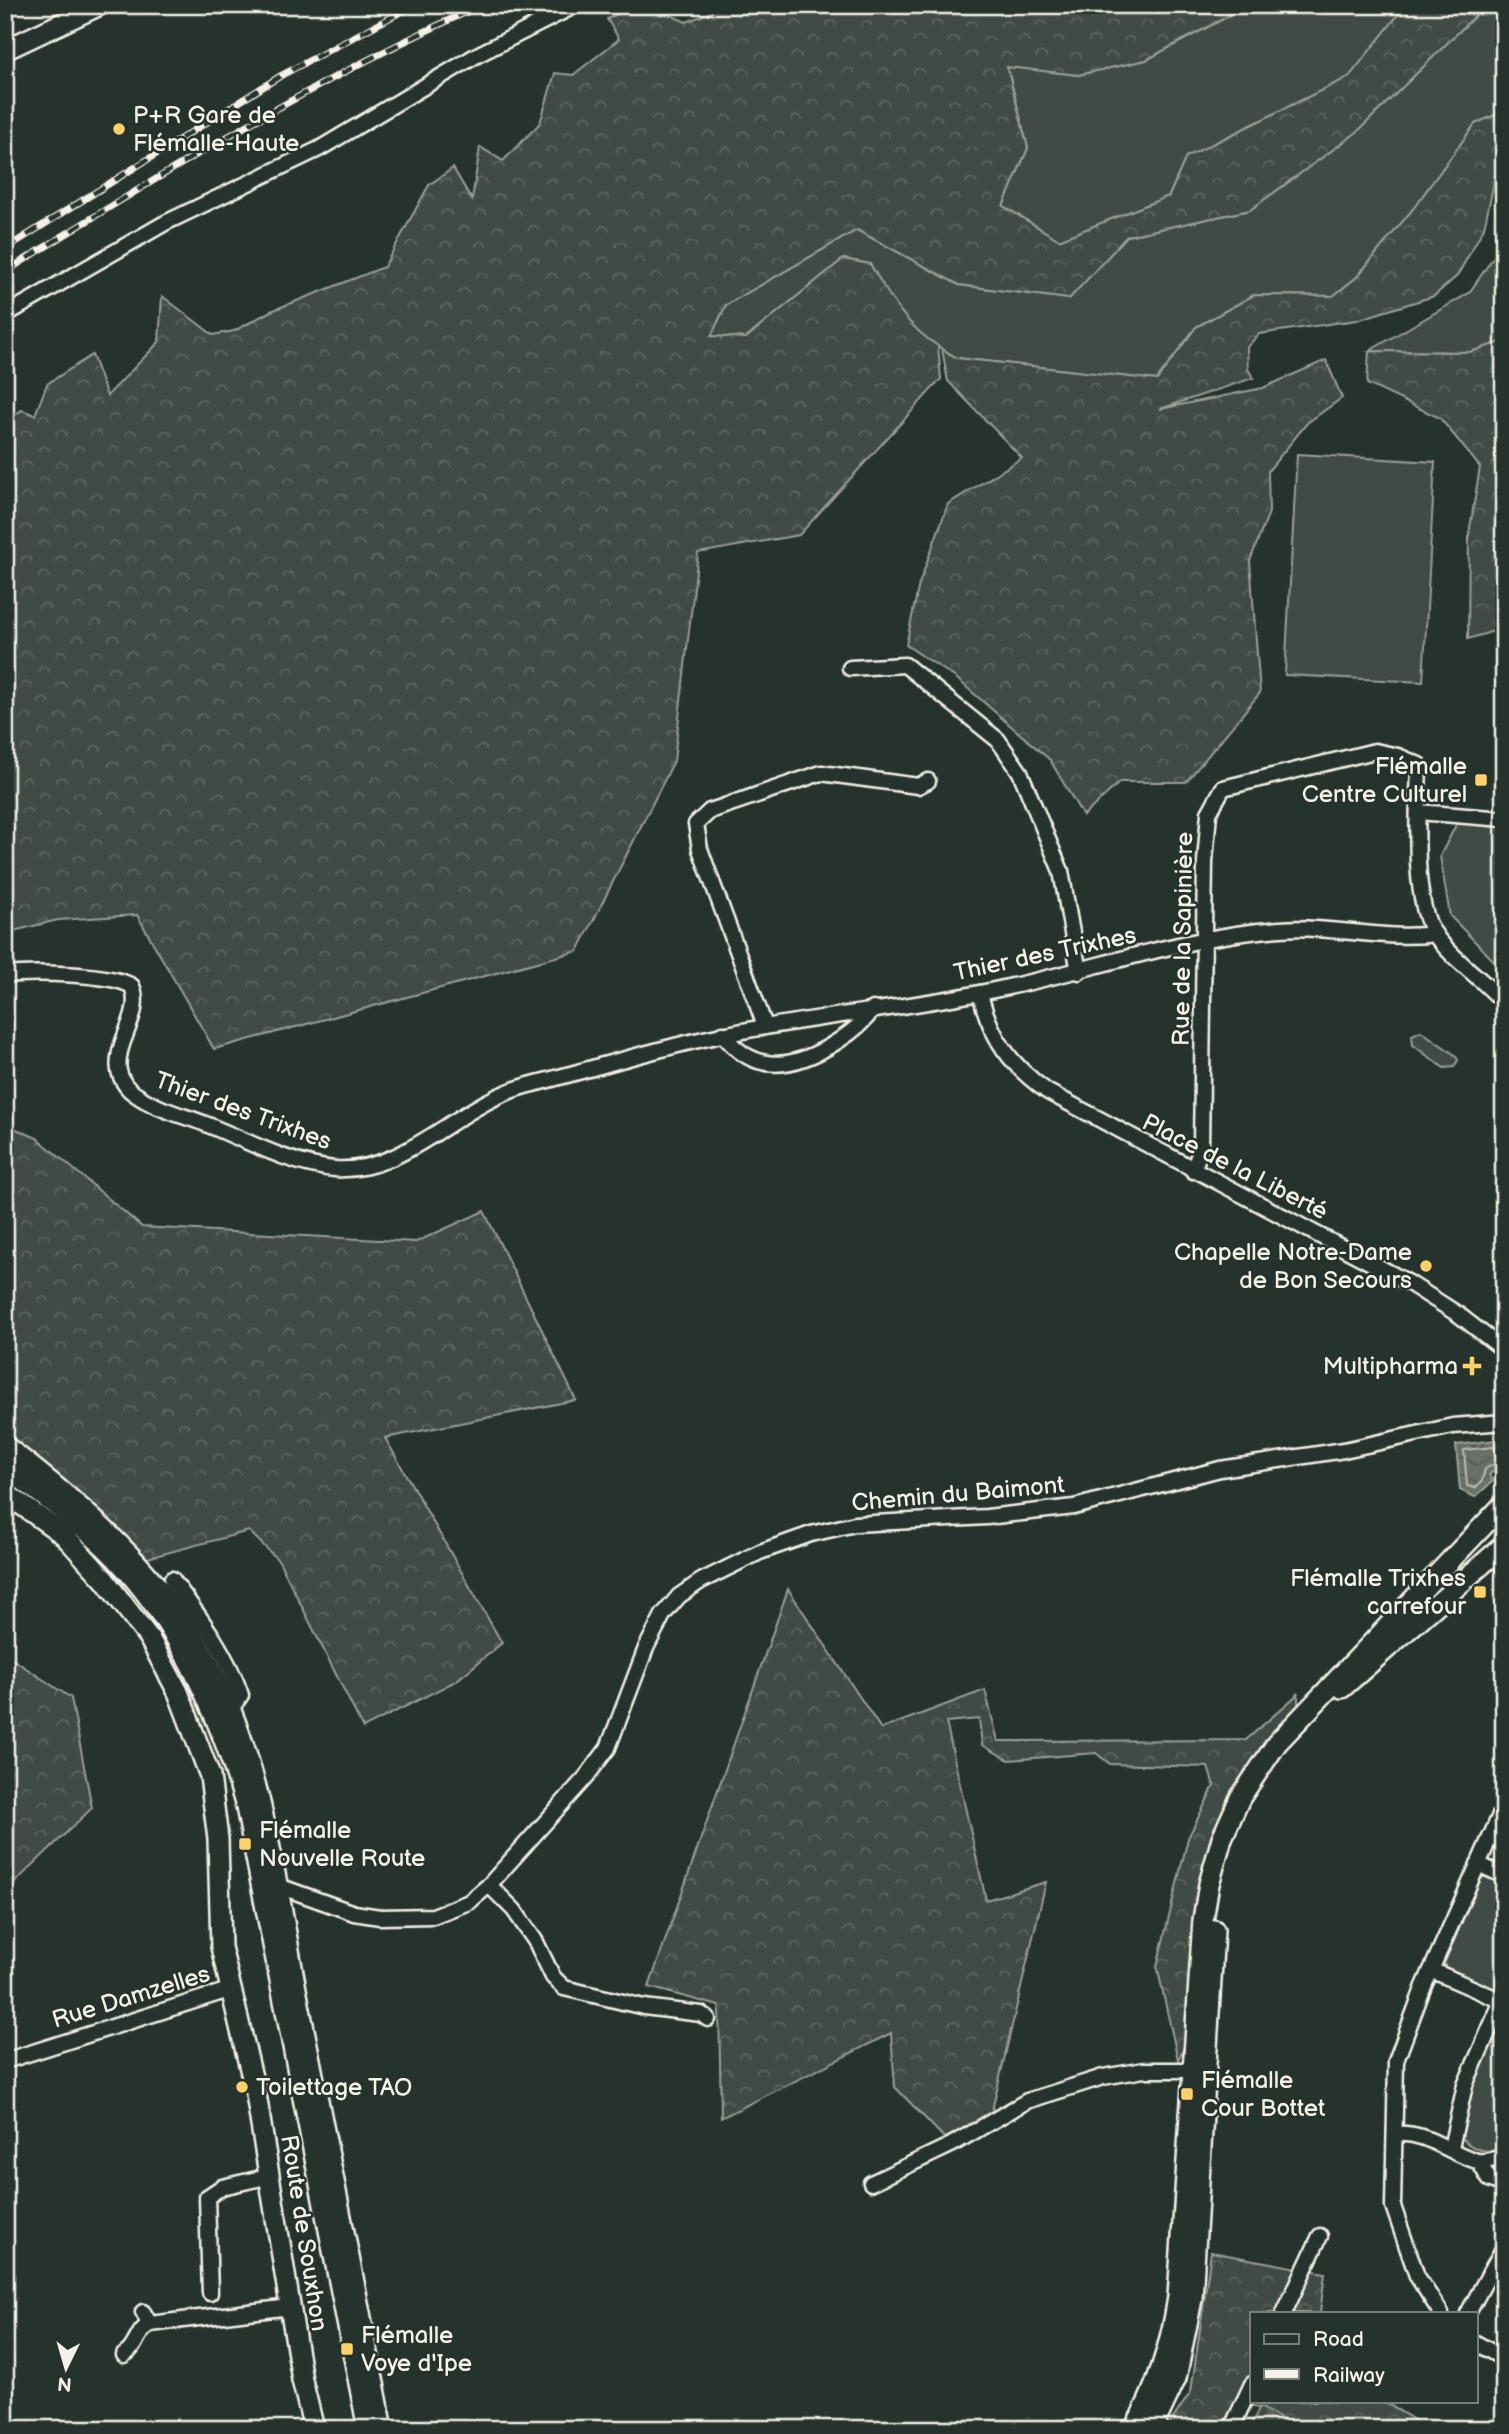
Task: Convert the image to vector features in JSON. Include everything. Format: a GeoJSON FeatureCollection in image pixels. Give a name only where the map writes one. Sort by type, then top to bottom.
{"type":"FeatureCollection","features":[{"type":"Feature","properties":{"kind":"main road"},"geometry":{"type":"LineString","coordinates":[[5,50],[100,5]]}},
{"type":"Feature","properties":{"kind":"main road"},"geometry":{"type":"LineString","coordinates":[[5,1446],[89,1513],[159,1587],[207,1659],[223,1712]]}},
{"type":"Feature","properties":{"kind":"main road"},"geometry":{"type":"LineString","coordinates":[[9,1470],[106,1548],[158,1611],[223,1712],[247,1756],[368,2429]]}},
{"type":"Feature","properties":{"kind":"main road"},"geometry":{"type":"LineString","coordinates":[[9,1470],[33,1510]]}},
{"type":"Feature","properties":{"kind":"main road","name":"Route de Souxhon"},"geometry":{"type":"LineString","coordinates":[[5,1493],[33,1510],[64,1535],[104,1579],[149,1638],[178,1692],[210,1776],[218,1839],[220,1939],[256,2094],[302,2381],[314,2429]]}},
{"type":"Feature","properties":{"kind":"main road"},"geometry":{"type":"LineString","coordinates":[[1152,2429],[1175,2378],[1186,2338],[1192,2299],[1205,1908],[1223,1838],[1240,1798],[1277,1742],[1504,1504]]}},
{"type":"Feature","properties":{"kind":"main road"},"geometry":{"type":"LineString","coordinates":[[1134,2429],[1152,2393],[1172,2338],[1218,1886],[1231,1841],[1265,1772],[1310,1717],[1357,1675],[1502,1557]]}},
{"type":"Feature","properties":{"kind":"main road"},"geometry":{"type":"LineString","coordinates":[[270,1888],[383,2429]]}},
{"type":"Feature","properties":{"kind":"street"},"geometry":{"type":"LineString","coordinates":[[5,315],[165,223],[319,149],[478,55],[576,5]]}},
{"type":"Feature","properties":{"kind":"street"},"geometry":{"type":"LineString","coordinates":[[849,668],[905,665],[998,740],[1020,772],[1061,871],[1079,972]]}},
{"type":"Feature","properties":{"kind":"street","name":"Rue de la Sapinière"},"geometry":{"type":"LineString","coordinates":[[1193,1171],[1201,1148],[1209,813],[1223,788],[1375,751],[1419,765],[1418,812]]}},
{"type":"Feature","properties":{"kind":"street"},"geometry":{"type":"LineString","coordinates":[[765,1026],[700,849],[696,824],[710,811],[821,773],[918,786],[928,781]]}},
{"type":"Feature","properties":{"kind":"street"},"geometry":{"type":"LineString","coordinates":[[1504,819],[1418,812],[1418,867],[1424,906],[1435,934],[1504,1003]]}},
{"type":"Feature","properties":{"kind":"street","name":"Thier des Trixhes"},"geometry":{"type":"LineString","coordinates":[[5,975],[26,973],[110,979],[132,986],[136,996],[135,1009],[118,1062],[119,1074],[126,1087],[138,1097],[171,1111],[292,1158],[335,1169],[368,1166],[401,1153],[500,1093],[723,1034],[980,993],[1079,972],[1205,940],[1283,928],[1405,938],[1435,934]]}},
{"type":"Feature","properties":{"kind":"street","name":"Place de la Liberté"},"geometry":{"type":"LineString","coordinates":[[980,993],[999,1045],[1035,1083],[1077,1109],[1409,1283],[1446,1305],[1503,1346]]}},
{"type":"Feature","properties":{"kind":"street"},"geometry":{"type":"LineString","coordinates":[[723,1034],[732,1046],[750,1057],[768,1063],[791,1065],[812,1058],[842,1039],[865,1021],[873,1009]]}},
{"type":"Feature","properties":{"kind":"street","name":"Chemin du Baimont"},"geometry":{"type":"LineString","coordinates":[[270,1888],[354,1913],[396,1917],[445,1913],[469,1902],[489,1885],[586,1777],[608,1748],[646,1648],[663,1615],[690,1588],[743,1559],[794,1539],[855,1524],[976,1518],[1061,1509],[1228,1468],[1344,1450],[1453,1426],[1504,1422]]}},
{"type":"Feature","properties":{"kind":"street"},"geometry":{"type":"LineString","coordinates":[[172,1579],[203,1620],[232,1668],[241,1695],[223,1712]]}},
{"type":"Feature","properties":{"kind":"street"},"geometry":{"type":"LineString","coordinates":[[1440,2312],[1417,2276],[1393,2206],[1396,2061],[1431,1970],[1504,1806]]}},
{"type":"Feature","properties":{"kind":"street"},"geometry":{"type":"LineString","coordinates":[[1478,1864],[1504,1876]]}},
{"type":"Feature","properties":{"kind":"street"},"geometry":{"type":"LineString","coordinates":[[489,1885],[514,1910],[536,1942],[552,1978],[564,1988],[644,2007],[701,2014],[708,2019]]}},
{"type":"Feature","properties":{"kind":"street"},"geometry":{"type":"LineString","coordinates":[[1431,1970],[1503,2000],[1465,2085],[1451,2148]]}},
{"type":"Feature","properties":{"kind":"street","name":"Rue Damzelles"},"geometry":{"type":"LineString","coordinates":[[5,2061],[232,1989]]}},
{"type":"Feature","properties":{"kind":"street"},"geometry":{"type":"LineString","coordinates":[[871,2183],[951,2145],[1027,2101],[1103,2077],[1144,2070],[1200,2070]]}},
{"type":"Feature","properties":{"kind":"street"},"geometry":{"type":"LineString","coordinates":[[1395,2134],[1412,2133],[1451,2148],[1479,2162],[1489,2179],[1504,2185]]}},
{"type":"Feature","properties":{"kind":"street"},"geometry":{"type":"LineString","coordinates":[[1479,2162],[1497,2158],[1504,2161]]}},
{"type":"Feature","properties":{"kind":"street"},"geometry":{"type":"LineString","coordinates":[[210,2293],[207,2197],[222,2187],[270,2175]]}},
{"type":"Feature","properties":{"kind":"street"},"geometry":{"type":"LineString","coordinates":[[1284,2312],[1320,2236]]}},
{"type":"Feature","properties":{"kind":"street"},"geometry":{"type":"LineString","coordinates":[[1469,2312],[1504,2247]]}},
{"type":"Feature","properties":{"kind":"street"},"geometry":{"type":"LineString","coordinates":[[124,2355],[131,2351],[147,2318],[290,2307]]}},
{"type":"Feature","properties":{"kind":"street"},"geometry":{"type":"LineString","coordinates":[[1478,2344],[1504,2359]]}},
{"type":"Feature","properties":{"kind":"street"},"geometry":{"type":"LineString","coordinates":[[1231,2429],[1250,2388]]}},
{"type":"Feature","properties":{"kind":"green space"},"geometry":{"type":"Polygon","coordinates":[[[635,5],[648,5],[686,22],[712,12],[711,5],[1249,5],[1146,60],[1078,75],[1007,67],[1028,148],[1003,206],[1059,240],[1169,196],[1186,157],[1349,77],[1406,5],[1486,5],[1357,132],[1250,210],[1127,236],[1069,299],[959,285],[857,230],[726,305],[711,336],[746,338],[843,259],[870,264],[907,320],[938,346],[941,379],[799,535],[698,553],[674,761],[578,951],[214,1049],[137,915],[58,920],[5,933],[5,422],[22,410],[35,415],[47,384],[92,355],[107,396],[159,342],[162,296],[213,335],[234,331],[271,311],[384,267],[429,185],[453,168],[472,200],[480,147],[503,161],[540,123],[555,73],[573,75],[619,39],[607,19],[635,5]]]}},
{"type":"Feature","properties":{"kind":"green space"},"geometry":{"type":"Polygon","coordinates":[[[1249,5],[1406,5],[1349,77],[1186,157],[1169,196],[1059,240],[1003,206],[1028,148],[1007,66],[1078,75],[1146,60],[1249,5]]]}},
{"type":"Feature","properties":{"kind":"green space"},"geometry":{"type":"Polygon","coordinates":[[[1486,5],[1504,5],[1504,111],[1475,124],[1413,209],[1357,277],[1333,296],[1254,295],[1196,327],[1157,380],[957,358],[919,334],[890,299],[870,264],[843,259],[746,338],[711,336],[726,305],[857,230],[959,285],[1069,299],[1127,236],[1250,210],[1357,132],[1486,5]]]}},
{"type":"Feature","properties":{"kind":"green space"},"geometry":{"type":"Polygon","coordinates":[[[1504,111],[1504,161],[1498,164],[1484,228],[1457,276],[1434,296],[1357,320],[1259,334],[1247,347],[1248,369],[1253,378],[1160,409],[1263,388],[1326,360],[1342,398],[1307,423],[1268,471],[1269,512],[1250,561],[1260,693],[1186,782],[1120,782],[1083,816],[1050,760],[956,678],[906,645],[919,584],[948,504],[1022,458],[948,381],[942,349],[957,358],[1157,380],[1196,327],[1254,295],[1333,296],[1357,277],[1413,209],[1475,124],[1504,111]]]}},
{"type":"Feature","properties":{"kind":"green space"},"geometry":{"type":"Polygon","coordinates":[[[1504,161],[1504,341],[1470,352],[1369,351],[1469,293],[1501,246],[1498,164],[1504,161]]]}},
{"type":"Feature","properties":{"kind":"green space"},"geometry":{"type":"Polygon","coordinates":[[[1504,341],[1504,628],[1468,639],[1469,534],[1480,467],[1440,418],[1367,384],[1369,351],[1470,352],[1504,341]]]}},
{"type":"Feature","properties":{"kind":"green space"},"geometry":{"type":"Polygon","coordinates":[[[1297,454],[1435,462],[1423,682],[1285,675],[1297,454]]]}},
{"type":"Feature","properties":{"kind":"green space"},"geometry":{"type":"Polygon","coordinates":[[[1458,821],[1504,828],[1504,971],[1450,916],[1440,856],[1458,821]]]}},
{"type":"Feature","properties":{"kind":"green space"},"geometry":{"type":"Polygon","coordinates":[[[1421,1031],[1455,1055],[1458,1060],[1454,1067],[1444,1068],[1413,1045],[1412,1035],[1421,1031]]]}},
{"type":"Feature","properties":{"kind":"green space"},"geometry":{"type":"Polygon","coordinates":[[[5,1124],[37,1138],[142,1227],[416,1242],[484,1211],[576,1400],[385,1438],[502,1643],[456,1681],[363,1728],[279,1561],[249,1531],[144,1559],[97,1508],[5,1436],[5,1124]]]}},
{"type":"Feature","properties":{"kind":"green space"},"geometry":{"type":"Polygon","coordinates":[[[788,1589],[881,1729],[985,1690],[998,1741],[1246,1740],[1298,1694],[1298,1706],[1252,1761],[1219,1820],[1201,1875],[1193,1936],[1189,2036],[1178,2060],[1157,1966],[1188,1838],[1214,1786],[1208,1767],[1110,1764],[1096,1753],[1009,1760],[982,1745],[979,1719],[946,1722],[986,1900],[1046,1882],[989,2123],[951,2145],[895,2087],[891,2033],[721,2118],[719,2006],[649,1987],[788,1589]]]}},
{"type":"Feature","properties":{"kind":"green space"},"geometry":{"type":"Polygon","coordinates":[[[5,1654],[71,1698],[92,1808],[5,1892],[5,1654]]]}},
{"type":"Feature","properties":{"kind":"green space"},"geometry":{"type":"Polygon","coordinates":[[[1486,1875],[1504,1883],[1504,1987],[1500,1992],[1448,1970],[1444,1964],[1480,1880],[1486,1875]]]}},
{"type":"Feature","properties":{"kind":"green space"},"geometry":{"type":"Polygon","coordinates":[[[1504,2016],[1504,2149],[1486,2151],[1475,2148],[1461,2137],[1472,2082],[1498,2018],[1504,2016]]]}},
{"type":"Feature","properties":{"kind":"green space"},"geometry":{"type":"Polygon","coordinates":[[[1211,2252],[1325,2273],[1320,2312],[1250,2312],[1250,2402],[1385,2402],[1429,2429],[1298,2429],[1238,2398],[1220,2429],[1166,2429],[1191,2392],[1211,2252]]]}},
{"type":"Feature","properties":{"kind":"green space"},"geometry":{"type":"Polygon","coordinates":[[[1260,2407],[1298,2429],[1249,2429],[1260,2407]]]}},
{"type":"Feature","properties":{"kind":"water"},"geometry":{"type":"Polygon","coordinates":[[[1504,1439],[1504,1463],[1489,1475],[1493,1481],[1475,1497],[1460,1490],[1456,1445],[1504,1439]]]}},
{"type":"Feature","properties":{"kind":"railway"},"geometry":{"type":"LineString","coordinates":[[5,249],[282,75],[414,5]]}},
{"type":"Feature","properties":{"kind":"railway"},"geometry":{"type":"LineString","coordinates":[[5,272],[239,130],[358,65],[482,5]]}},
{"type":"Feature","properties":{"kind":"place","name":"P+R Gare de Flémalle-Haute"},"geometry":{"type":"Point","coordinates":[119,129]}},
{"type":"Feature","properties":{"kind":"place","name":"Flémalle Centre Culturel"},"geometry":{"type":"Point","coordinates":[1481,780]}},
{"type":"Feature","properties":{"kind":"place","name":"Chapelle Notre-Dame de Bon Secours"},"geometry":{"type":"Point","coordinates":[1426,1266]}},
{"type":"Feature","properties":{"kind":"place","name":"Multipharma"},"geometry":{"type":"Point","coordinates":[1472,1366]}},
{"type":"Feature","properties":{"kind":"place","name":"Flémalle Trixhes carrefour"},"geometry":{"type":"Point","coordinates":[1480,1592]}},
{"type":"Feature","properties":{"kind":"place","name":"Flémalle Nouvelle Route"},"geometry":{"type":"Point","coordinates":[245,1844]}},
{"type":"Feature","properties":{"kind":"place","name":"Toilettage TAO"},"geometry":{"type":"Point","coordinates":[242,2087]}},
{"type":"Feature","properties":{"kind":"place","name":"Flémalle Cour Bottet"},"geometry":{"type":"Point","coordinates":[1187,2094]}},
{"type":"Feature","properties":{"kind":"place","name":"Flémalle Voye d'Ipe"},"geometry":{"type":"Point","coordinates":[347,2349]}}]}
